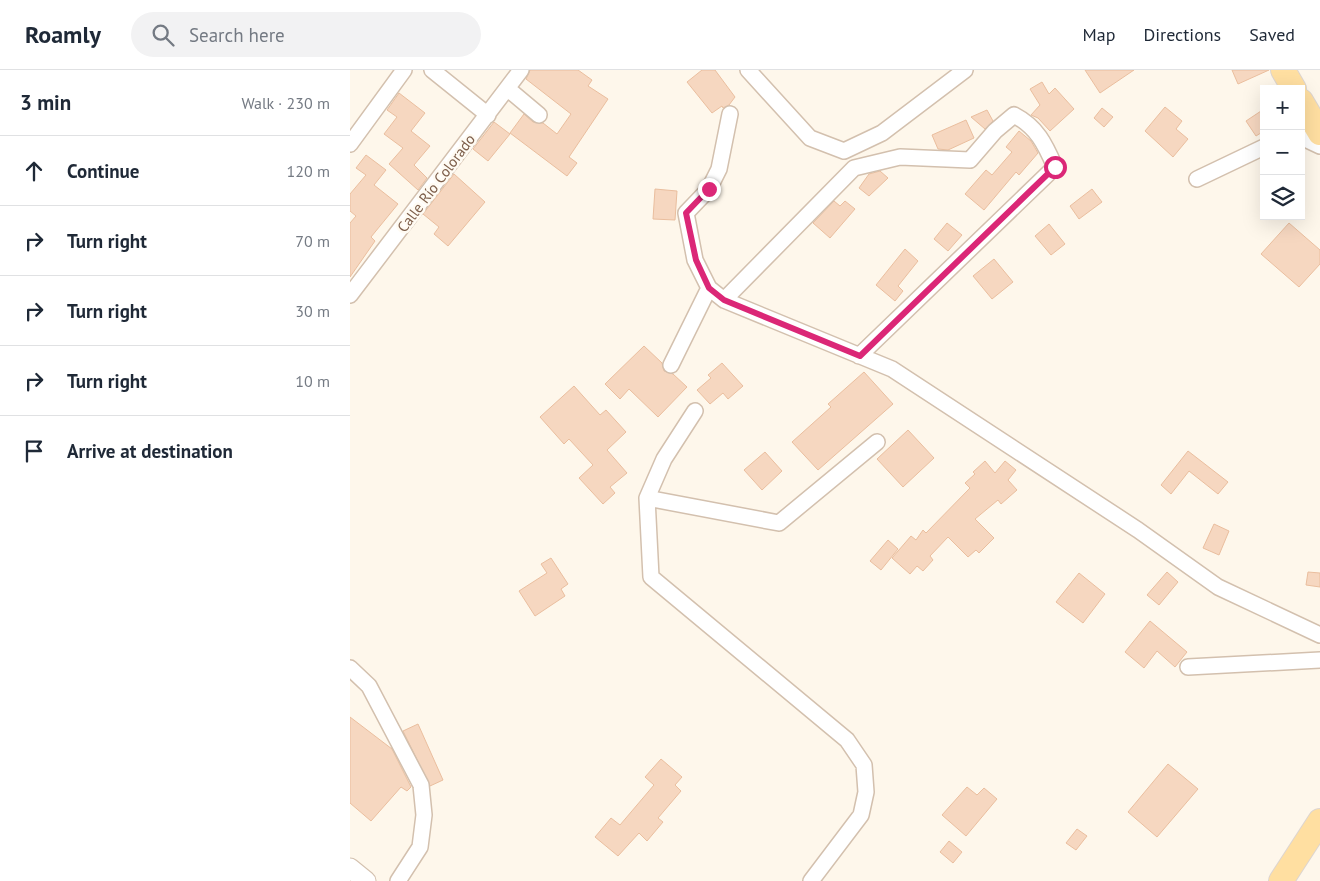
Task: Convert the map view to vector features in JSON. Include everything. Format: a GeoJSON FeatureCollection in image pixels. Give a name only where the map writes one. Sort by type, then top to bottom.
{"type":"FeatureCollection","features":[{"type":"Feature","properties":{"kind":"main road"},"geometry":{"type":"LineString","coordinates":[[1283,70],[1292,85]]}},
{"type":"Feature","properties":{"kind":"main road"},"geometry":{"type":"LineString","coordinates":[[1305,108],[1320,133]]}},
{"type":"Feature","properties":{"kind":"main road"},"geometry":{"type":"LineString","coordinates":[[1281,881],[1320,821]]}},
{"type":"Feature","properties":{"kind":"street"},"geometry":{"type":"LineString","coordinates":[[350,144],[404,70]]}},
{"type":"Feature","properties":{"kind":"street"},"geometry":{"type":"LineString","coordinates":[[432,70],[488,115]]}},
{"type":"Feature","properties":{"kind":"street","name":"Calle Río Colorado"},"geometry":{"type":"LineString","coordinates":[[350,295],[521,70]]}},
{"type":"Feature","properties":{"kind":"street"},"geometry":{"type":"LineString","coordinates":[[748,70],[810,138],[844,151],[882,133],[966,70]]}},
{"type":"Feature","properties":{"kind":"street"},"geometry":{"type":"LineString","coordinates":[[1279,70],[1280,85]]}},
{"type":"Feature","properties":{"kind":"street"},"geometry":{"type":"LineString","coordinates":[[508,89],[539,115]]}},
{"type":"Feature","properties":{"kind":"street"},"geometry":{"type":"LineString","coordinates":[[730,114],[720,170],[709,189],[686,213],[696,260],[709,288],[724,300],[892,369],[1138,530],[1218,586],[1320,635]]}},
{"type":"Feature","properties":{"kind":"street"},"geometry":{"type":"LineString","coordinates":[[724,300],[854,168],[900,157],[970,160],[996,131],[1014,115],[1027,122],[1044,140],[1055,167],[860,356]]}},
{"type":"Feature","properties":{"kind":"street"},"geometry":{"type":"LineString","coordinates":[[1305,139],[1320,146]]}},
{"type":"Feature","properties":{"kind":"street"},"geometry":{"type":"LineString","coordinates":[[1197,179],[1260,149]]}},
{"type":"Feature","properties":{"kind":"street"},"geometry":{"type":"LineString","coordinates":[[671,365],[709,288]]}},
{"type":"Feature","properties":{"kind":"street"},"geometry":{"type":"LineString","coordinates":[[695,411],[664,459],[647,498],[651,577],[847,740],[864,765],[866,792],[861,815],[811,881]]}},
{"type":"Feature","properties":{"kind":"street"},"geometry":{"type":"LineString","coordinates":[[647,498],[779,523],[877,442]]}},
{"type":"Feature","properties":{"kind":"street"},"geometry":{"type":"LineString","coordinates":[[1188,667],[1320,660]]}},
{"type":"Feature","properties":{"kind":"street"},"geometry":{"type":"LineString","coordinates":[[350,668],[369,686],[421,785],[424,815],[420,847],[398,881]]}},
{"type":"Feature","properties":{"kind":"street"},"geometry":{"type":"LineString","coordinates":[[350,868],[366,881]]}},
{"type":"Feature","properties":{"kind":"building"},"geometry":{"type":"Polygon","coordinates":[[[530,70],[578,70],[592,80],[588,86],[608,99],[569,157],[577,163],[567,176],[510,133],[524,114],[533,122],[543,123],[557,134],[571,114],[526,79],[530,70]]]}},
{"type":"Feature","properties":{"kind":"building"},"geometry":{"type":"Polygon","coordinates":[[[702,70],[715,70],[735,97],[729,105],[723,108],[722,106],[712,113],[687,82],[702,70]]]}},
{"type":"Feature","properties":{"kind":"building"},"geometry":{"type":"Polygon","coordinates":[[[1085,70],[1134,70],[1100,93],[1085,70]]]}},
{"type":"Feature","properties":{"kind":"building"},"geometry":{"type":"Polygon","coordinates":[[[1232,70],[1269,70],[1238,84],[1232,70]]]}},
{"type":"Feature","properties":{"kind":"building"},"geometry":{"type":"Polygon","coordinates":[[[1042,82],[1049,94],[1055,88],[1074,109],[1050,131],[1038,118],[1031,115],[1040,105],[1030,89],[1042,82]]]}},
{"type":"Feature","properties":{"kind":"building"},"geometry":{"type":"Polygon","coordinates":[[[399,93],[425,113],[411,131],[430,146],[414,165],[427,178],[418,190],[389,164],[403,148],[384,134],[397,117],[387,110],[399,93]]]}},
{"type":"Feature","properties":{"kind":"building"},"geometry":{"type":"Polygon","coordinates":[[[1165,107],[1182,121],[1176,129],[1188,139],[1173,157],[1145,131],[1165,107]]]}},
{"type":"Feature","properties":{"kind":"building"},"geometry":{"type":"Polygon","coordinates":[[[1102,108],[1113,117],[1104,127],[1094,118],[1102,108]]]}},
{"type":"Feature","properties":{"kind":"building"},"geometry":{"type":"Polygon","coordinates":[[[987,110],[993,121],[985,129],[971,117],[987,110]]]}},
{"type":"Feature","properties":{"kind":"building"},"geometry":{"type":"Polygon","coordinates":[[[1260,112],[1260,134],[1256,136],[1246,121],[1260,112]]]}},
{"type":"Feature","properties":{"kind":"building"},"geometry":{"type":"Polygon","coordinates":[[[966,120],[974,138],[948,150],[938,149],[932,135],[966,120]]]}},
{"type":"Feature","properties":{"kind":"building"},"geometry":{"type":"Polygon","coordinates":[[[494,122],[510,134],[488,161],[473,149],[494,122]]]}},
{"type":"Feature","properties":{"kind":"building"},"geometry":{"type":"Polygon","coordinates":[[[1019,131],[1031,141],[1038,153],[1019,175],[1016,172],[984,210],[965,194],[986,170],[992,175],[1012,152],[1006,147],[1019,131]]]}},
{"type":"Feature","properties":{"kind":"building"},"geometry":{"type":"Polygon","coordinates":[[[366,155],[386,170],[374,185],[398,204],[371,237],[375,241],[350,277],[350,223],[356,216],[350,211],[350,194],[366,175],[356,168],[366,155]]]}},
{"type":"Feature","properties":{"kind":"building"},"geometry":{"type":"Polygon","coordinates":[[[880,171],[888,178],[869,196],[859,188],[869,174],[880,171]]]}},
{"type":"Feature","properties":{"kind":"building"},"geometry":{"type":"Polygon","coordinates":[[[454,174],[485,202],[448,246],[434,234],[439,227],[423,214],[454,174]]]}},
{"type":"Feature","properties":{"kind":"building"},"geometry":{"type":"Polygon","coordinates":[[[655,189],[677,191],[675,220],[653,219],[655,189]]]}},
{"type":"Feature","properties":{"kind":"building"},"geometry":{"type":"Polygon","coordinates":[[[1092,189],[1102,202],[1079,219],[1070,206],[1092,189]]]}},
{"type":"Feature","properties":{"kind":"building"},"geometry":{"type":"Polygon","coordinates":[[[834,201],[840,206],[845,201],[855,209],[830,238],[813,223],[834,201]]]}},
{"type":"Feature","properties":{"kind":"building"},"geometry":{"type":"Polygon","coordinates":[[[947,223],[962,235],[948,251],[934,239],[947,223]]]}},
{"type":"Feature","properties":{"kind":"building"},"geometry":{"type":"Polygon","coordinates":[[[1289,223],[1320,250],[1320,264],[1299,287],[1261,254],[1289,223]]]}},
{"type":"Feature","properties":{"kind":"building"},"geometry":{"type":"Polygon","coordinates":[[[1049,224],[1065,244],[1051,255],[1035,236],[1049,224]]]}},
{"type":"Feature","properties":{"kind":"building"},"geometry":{"type":"Polygon","coordinates":[[[905,249],[918,261],[898,286],[903,291],[895,301],[876,285],[905,249]]]}},
{"type":"Feature","properties":{"kind":"building"},"geometry":{"type":"Polygon","coordinates":[[[994,259],[1013,282],[992,299],[973,276],[994,259]]]}},
{"type":"Feature","properties":{"kind":"building"},"geometry":{"type":"Polygon","coordinates":[[[644,346],[662,363],[664,371],[673,374],[687,387],[658,417],[629,389],[620,399],[605,384],[644,346]]]}},
{"type":"Feature","properties":{"kind":"building"},"geometry":{"type":"Polygon","coordinates":[[[722,363],[743,386],[728,399],[723,393],[710,404],[697,390],[711,378],[708,375],[722,363]]]}},
{"type":"Feature","properties":{"kind":"building"},"geometry":{"type":"Polygon","coordinates":[[[864,372],[893,404],[818,470],[792,442],[831,407],[828,404],[864,372]]]}},
{"type":"Feature","properties":{"kind":"building"},"geometry":{"type":"Polygon","coordinates":[[[574,386],[600,415],[606,410],[626,432],[607,450],[627,473],[610,487],[615,493],[603,504],[579,478],[593,465],[569,439],[564,444],[540,417],[574,386]]]}},
{"type":"Feature","properties":{"kind":"building"},"geometry":{"type":"Polygon","coordinates":[[[908,430],[934,458],[903,487],[877,459],[908,430]]]}},
{"type":"Feature","properties":{"kind":"building"},"geometry":{"type":"Polygon","coordinates":[[[1188,451],[1228,482],[1218,494],[1189,471],[1171,494],[1161,485],[1188,451]]]}},
{"type":"Feature","properties":{"kind":"building"},"geometry":{"type":"Polygon","coordinates":[[[765,452],[782,471],[762,490],[744,470],[765,452]]]}},
{"type":"Feature","properties":{"kind":"building"},"geometry":{"type":"Polygon","coordinates":[[[985,461],[995,473],[1005,461],[1016,470],[1008,480],[1017,490],[1001,504],[998,500],[975,519],[994,538],[979,553],[976,550],[968,557],[948,537],[930,556],[933,560],[923,571],[917,566],[910,574],[892,558],[911,536],[916,540],[923,530],[926,533],[970,488],[965,483],[985,461]]]}},
{"type":"Feature","properties":{"kind":"building"},"geometry":{"type":"Polygon","coordinates":[[[1214,524],[1229,531],[1219,555],[1203,548],[1214,524]]]}},
{"type":"Feature","properties":{"kind":"building"},"geometry":{"type":"Polygon","coordinates":[[[888,540],[898,549],[881,570],[870,561],[888,540]]]}},
{"type":"Feature","properties":{"kind":"building"},"geometry":{"type":"Polygon","coordinates":[[[551,558],[568,584],[561,589],[565,596],[535,616],[519,591],[547,573],[541,564],[551,558]]]}},
{"type":"Feature","properties":{"kind":"building"},"geometry":{"type":"Polygon","coordinates":[[[1167,572],[1178,582],[1159,605],[1147,595],[1167,572]]]}},
{"type":"Feature","properties":{"kind":"building"},"geometry":{"type":"Polygon","coordinates":[[[1308,572],[1320,573],[1320,587],[1306,585],[1308,572]]]}},
{"type":"Feature","properties":{"kind":"building"},"geometry":{"type":"Polygon","coordinates":[[[1079,573],[1105,594],[1083,623],[1056,602],[1079,573]]]}},
{"type":"Feature","properties":{"kind":"building"},"geometry":{"type":"Polygon","coordinates":[[[1150,621],[1187,652],[1175,667],[1157,651],[1144,668],[1125,652],[1150,621]]]}},
{"type":"Feature","properties":{"kind":"building"},"geometry":{"type":"Polygon","coordinates":[[[350,717],[392,749],[411,787],[407,791],[401,787],[371,821],[350,803],[350,717]]]}},
{"type":"Feature","properties":{"kind":"building"},"geometry":{"type":"Polygon","coordinates":[[[418,724],[443,780],[430,786],[403,731],[418,724]]]}},
{"type":"Feature","properties":{"kind":"building"},"geometry":{"type":"Polygon","coordinates":[[[661,759],[682,777],[675,785],[681,791],[658,818],[663,822],[647,841],[639,833],[618,856],[595,837],[611,818],[620,825],[654,785],[645,777],[661,759]]]}},
{"type":"Feature","properties":{"kind":"building"},"geometry":{"type":"Polygon","coordinates":[[[1168,764],[1198,789],[1157,837],[1128,812],[1168,764]]]}},
{"type":"Feature","properties":{"kind":"building"},"geometry":{"type":"Polygon","coordinates":[[[967,787],[977,795],[984,788],[997,799],[966,836],[942,815],[967,787]]]}},
{"type":"Feature","properties":{"kind":"building"},"geometry":{"type":"Polygon","coordinates":[[[1077,829],[1087,836],[1076,850],[1066,843],[1077,829]]]}},
{"type":"Feature","properties":{"kind":"building"},"geometry":{"type":"Polygon","coordinates":[[[949,841],[962,852],[953,863],[940,852],[949,841]]]}},
{"type":"Feature","properties":{"kind":"route"},"geometry":{"type":"LineString","coordinates":[[709,189],[686,213],[696,260],[709,288],[724,300],[860,356],[1055,167]]}}]}
